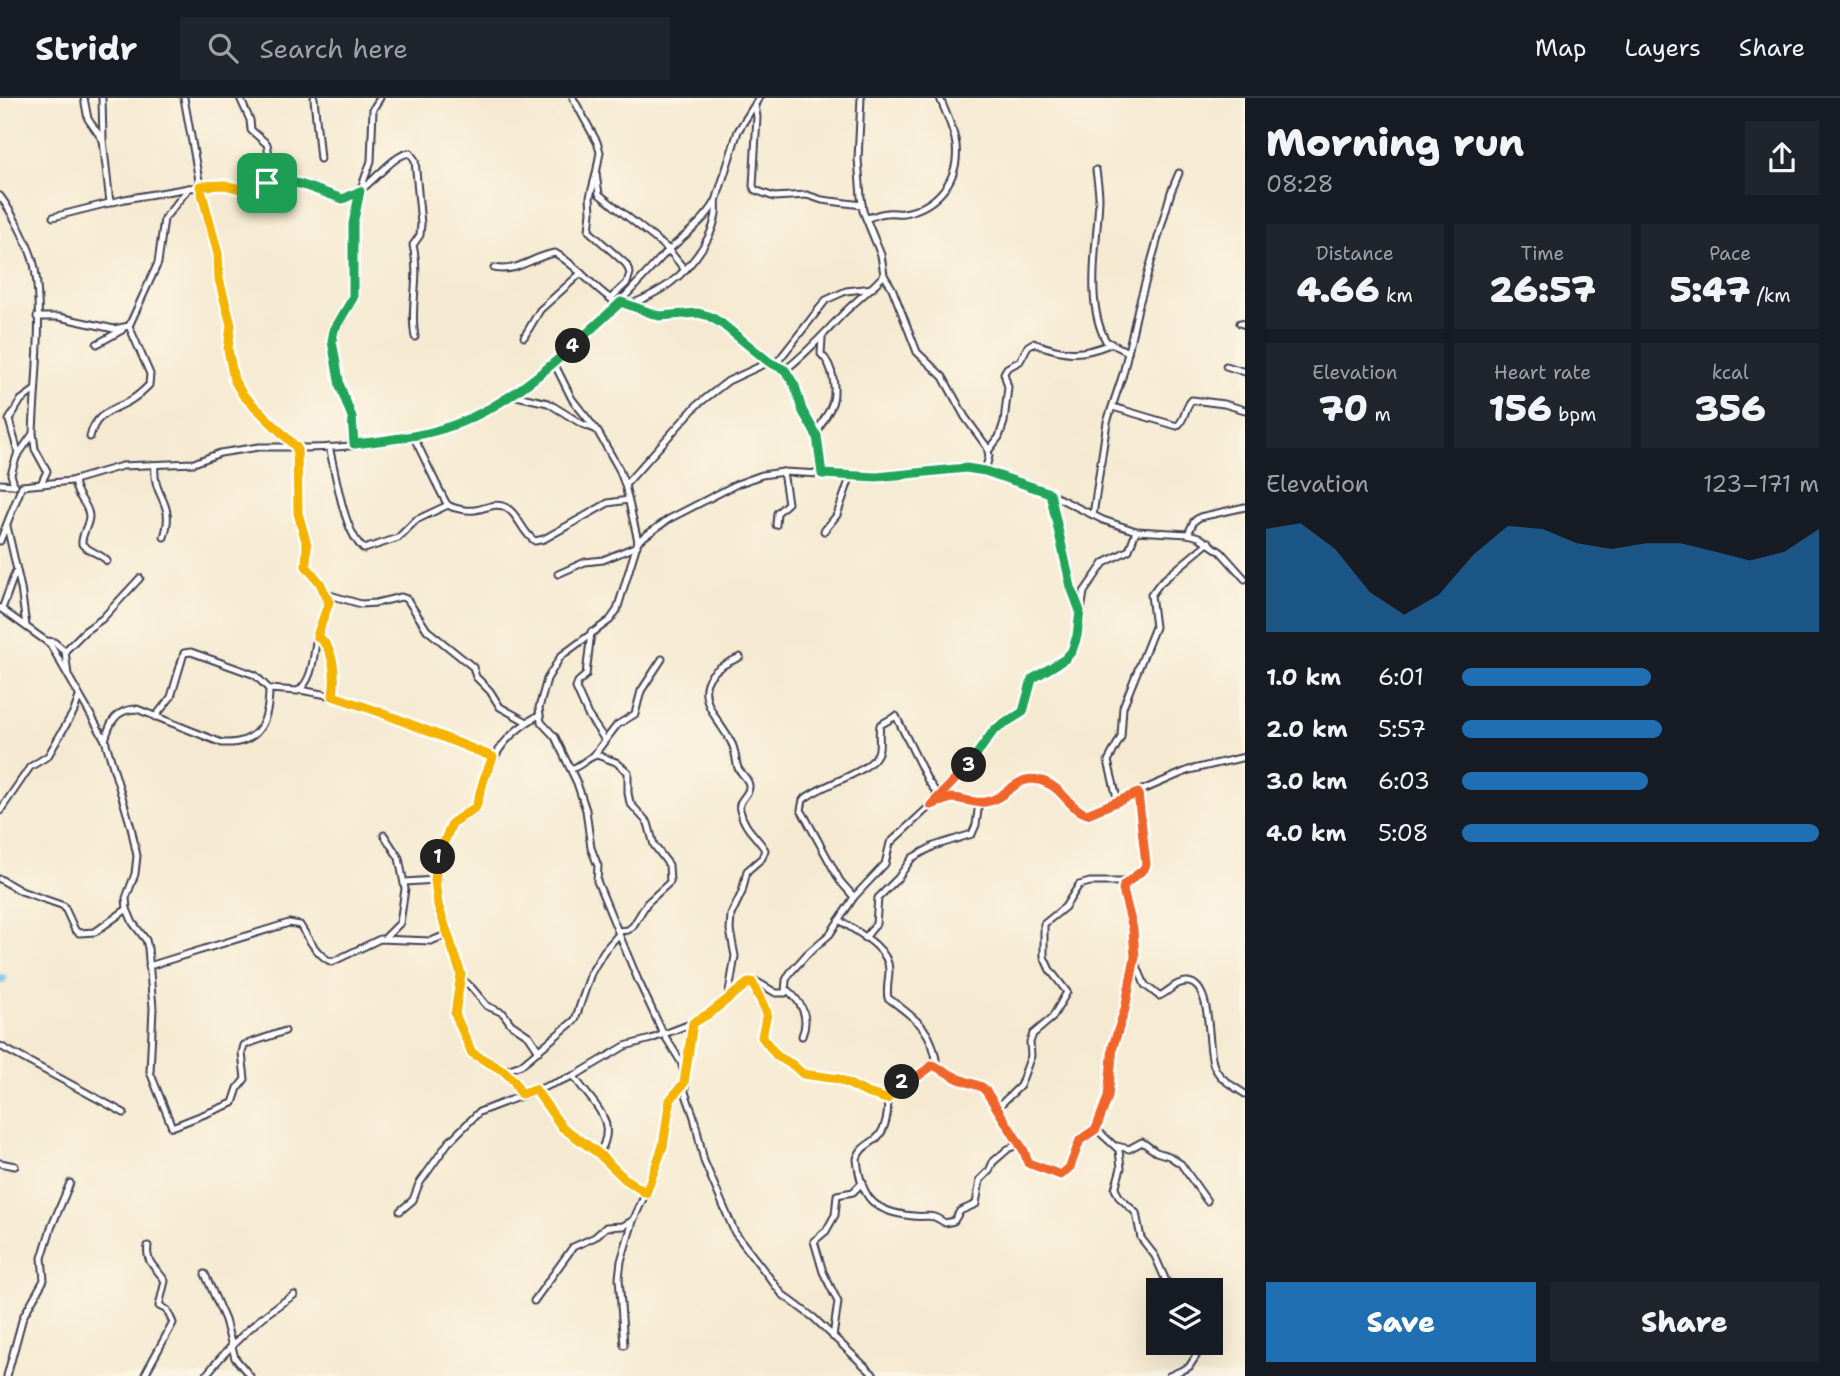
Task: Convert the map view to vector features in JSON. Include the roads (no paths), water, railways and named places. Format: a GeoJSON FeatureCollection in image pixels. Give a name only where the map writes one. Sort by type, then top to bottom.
{"type":"FeatureCollection","features":[{"type":"Feature","properties":{"kind":"street"},"geometry":{"type":"LineString","coordinates":[[84,98],[88,119],[103,140]]}},
{"type":"Feature","properties":{"kind":"street"},"geometry":{"type":"LineString","coordinates":[[102,98],[103,140],[110,203]]}},
{"type":"Feature","properties":{"kind":"street"},"geometry":{"type":"LineString","coordinates":[[184,98],[200,186],[218,254],[219,279],[231,325],[228,349],[234,380],[243,395],[296,448],[298,513],[307,545],[306,566],[326,594],[329,604],[317,636],[313,664],[300,690]]}},
{"type":"Feature","properties":{"kind":"street"},"geometry":{"type":"LineString","coordinates":[[240,98],[250,120],[251,130],[267,144],[274,181]]}},
{"type":"Feature","properties":{"kind":"street"},"geometry":{"type":"LineString","coordinates":[[314,98],[320,159]]}},
{"type":"Feature","properties":{"kind":"street"},"geometry":{"type":"LineString","coordinates":[[354,444],[352,417],[340,386],[332,341],[334,330],[353,298],[353,224],[360,191],[371,161],[373,109],[380,98]]}},
{"type":"Feature","properties":{"kind":"street"},"geometry":{"type":"LineString","coordinates":[[573,98],[600,152],[591,193],[589,231],[626,264],[631,274],[627,283],[611,299]]}},
{"type":"Feature","properties":{"kind":"street"},"geometry":{"type":"LineString","coordinates":[[0,484],[22,486],[74,480],[116,467],[197,463],[220,453],[259,447],[329,447],[413,436],[448,427],[512,395],[554,363],[621,302],[668,249],[698,223],[716,201],[738,131],[759,98]]}},
{"type":"Feature","properties":{"kind":"street"},"geometry":{"type":"LineString","coordinates":[[861,98],[858,159],[862,205],[881,255],[884,275],[918,352],[948,384],[965,417],[989,450]]}},
{"type":"Feature","properties":{"kind":"street"},"geometry":{"type":"LineString","coordinates":[[866,218],[886,213],[910,212],[932,201],[948,186],[956,149],[950,122],[940,98]]}},
{"type":"Feature","properties":{"kind":"street"},"geometry":{"type":"LineString","coordinates":[[755,105],[755,190],[774,197],[807,195],[822,200],[862,205]]}},
{"type":"Feature","properties":{"kind":"street"},"geometry":{"type":"LineString","coordinates":[[53,217],[200,186],[225,185],[248,191],[274,181],[313,187],[343,199],[360,191],[401,155],[410,153],[414,156],[421,224],[420,235],[412,245],[417,265],[413,320],[415,337]]}},
{"type":"Feature","properties":{"kind":"street"},"geometry":{"type":"LineString","coordinates":[[1096,170],[1096,312],[1104,337],[1110,344],[1128,352]]}},
{"type":"Feature","properties":{"kind":"street"},"geometry":{"type":"LineString","coordinates":[[1093,515],[1105,430],[1171,192],[1179,173]]}},
{"type":"Feature","properties":{"kind":"street"},"geometry":{"type":"LineString","coordinates":[[596,174],[601,196],[668,249],[685,270]]}},
{"type":"Feature","properties":{"kind":"street"},"geometry":{"type":"LineString","coordinates":[[97,344],[127,327],[158,263],[164,219],[189,188]]}},
{"type":"Feature","properties":{"kind":"street"},"geometry":{"type":"LineString","coordinates":[[1,199],[12,213],[34,264],[37,317],[34,449],[47,471],[41,484]]}},
{"type":"Feature","properties":{"kind":"street"},"geometry":{"type":"LineString","coordinates":[[630,305],[661,289],[685,270],[712,228],[717,213],[716,201]]}},
{"type":"Feature","properties":{"kind":"street"},"geometry":{"type":"LineString","coordinates":[[494,268],[518,268],[555,253],[611,299],[614,308]]}},
{"type":"Feature","properties":{"kind":"street"},"geometry":{"type":"LineString","coordinates":[[524,337],[540,310],[581,273]]}},
{"type":"Feature","properties":{"kind":"street"},"geometry":{"type":"LineString","coordinates":[[785,370],[822,338],[884,275]]}},
{"type":"Feature","properties":{"kind":"street"},"geometry":{"type":"LineString","coordinates":[[625,485],[697,405],[728,381],[772,364],[826,300],[846,291],[873,288]]}},
{"type":"Feature","properties":{"kind":"street"},"geometry":{"type":"LineString","coordinates":[[621,302],[659,316],[698,313],[721,323],[772,364],[785,370],[795,386],[802,410],[817,436]]}},
{"type":"Feature","properties":{"kind":"street"},"geometry":{"type":"LineString","coordinates":[[37,317],[59,317],[114,329],[127,327]]}},
{"type":"Feature","properties":{"kind":"street"},"geometry":{"type":"LineString","coordinates":[[90,437],[101,415],[128,402],[149,385],[150,374],[127,327]]}},
{"type":"Feature","properties":{"kind":"street"},"geometry":{"type":"LineString","coordinates":[[822,338],[820,352],[831,367],[833,384],[831,407],[820,424],[817,436],[822,474]]}},
{"type":"Feature","properties":{"kind":"street"},"geometry":{"type":"LineString","coordinates":[[985,471],[989,450],[999,437],[1004,422],[1008,387],[1004,373],[1007,368],[1020,361],[1027,346],[1033,344],[1072,354],[1110,344]]}},
{"type":"Feature","properties":{"kind":"street"},"geometry":{"type":"LineString","coordinates":[[554,363],[572,399],[610,451],[625,485],[638,543],[617,610],[610,620],[569,649],[556,663],[544,688],[539,715],[545,727],[555,737],[571,769],[586,810],[589,840],[598,866],[597,881],[663,1033],[681,1062],[684,1073]]}},
{"type":"Feature","properties":{"kind":"street"},"geometry":{"type":"LineString","coordinates":[[1226,366],[1245,372]]}},
{"type":"Feature","properties":{"kind":"street"},"geometry":{"type":"LineString","coordinates":[[18,455],[9,426],[10,415],[21,400],[35,390]]}},
{"type":"Feature","properties":{"kind":"street"},"geometry":{"type":"LineString","coordinates":[[512,395],[554,406],[582,424],[596,429]]}},
{"type":"Feature","properties":{"kind":"street"},"geometry":{"type":"LineString","coordinates":[[1112,407],[1177,426],[1192,400],[1245,410]]}},
{"type":"Feature","properties":{"kind":"street"},"geometry":{"type":"LineString","coordinates":[[14,485],[11,474],[18,455],[33,433]]}},
{"type":"Feature","properties":{"kind":"street"},"geometry":{"type":"LineString","coordinates":[[413,436],[448,505]]}},
{"type":"Feature","properties":{"kind":"street"},"geometry":{"type":"LineString","coordinates":[[329,447],[349,522],[356,540],[364,549],[398,538],[416,520],[448,505],[471,510],[504,506],[510,510],[525,533],[538,541],[608,503],[628,500]]}},
{"type":"Feature","properties":{"kind":"street"},"geometry":{"type":"LineString","coordinates":[[155,465],[155,484],[169,513],[164,537]]}},
{"type":"Feature","properties":{"kind":"street"},"geometry":{"type":"LineString","coordinates":[[558,574],[584,562],[598,561],[638,543],[661,524],[737,484],[762,475],[783,472],[889,477],[960,468],[985,471],[1050,493],[1093,515],[1136,531],[1188,534],[1209,542],[1245,579]]}},
{"type":"Feature","properties":{"kind":"street"},"geometry":{"type":"LineString","coordinates":[[776,525],[778,512],[788,503],[783,472]]}},
{"type":"Feature","properties":{"kind":"street"},"geometry":{"type":"LineString","coordinates":[[824,531],[837,514],[851,475]]}},
{"type":"Feature","properties":{"kind":"street"},"geometry":{"type":"LineString","coordinates":[[74,480],[75,494],[85,504],[89,514],[82,544],[87,549],[100,553],[107,561]]}},
{"type":"Feature","properties":{"kind":"street"},"geometry":{"type":"LineString","coordinates":[[0,541],[22,486]]}},
{"type":"Feature","properties":{"kind":"street"},"geometry":{"type":"LineString","coordinates":[[1050,493],[1071,587],[1080,611]]}},
{"type":"Feature","properties":{"kind":"street"},"geometry":{"type":"LineString","coordinates":[[1188,534],[1191,526],[1200,517],[1245,507]]}},
{"type":"Feature","properties":{"kind":"street"},"geometry":{"type":"LineString","coordinates":[[7,526],[26,625]]}},
{"type":"Feature","properties":{"kind":"street"},"geometry":{"type":"LineString","coordinates":[[802,1036],[805,1016],[799,1001],[786,989],[786,980],[790,973],[807,954],[826,939],[854,897],[885,864],[890,843],[965,770],[994,730],[1021,714],[1032,679],[1065,659],[1072,651],[1077,636],[1082,597],[1097,571],[1109,560],[1129,550],[1136,531]]}},
{"type":"Feature","properties":{"kind":"street"},"geometry":{"type":"LineString","coordinates":[[1118,802],[1108,761],[1121,737],[1124,703],[1155,627],[1151,595],[1156,586],[1209,542]]}},
{"type":"Feature","properties":{"kind":"street"},"geometry":{"type":"LineString","coordinates":[[16,571],[1,609],[47,641],[69,677],[105,740],[131,827],[137,856],[135,874],[126,898],[127,909],[148,944],[153,1008],[150,1072],[172,1127],[233,1103],[238,1088],[245,1079],[242,1053],[244,1045],[285,1031]]}},
{"type":"Feature","properties":{"kind":"street"},"geometry":{"type":"LineString","coordinates":[[65,651],[102,619],[141,578]]}},
{"type":"Feature","properties":{"kind":"street"},"geometry":{"type":"LineString","coordinates":[[326,594],[361,604],[401,597],[407,599],[427,630],[473,667],[476,677],[490,691],[500,707],[527,722]]}},
{"type":"Feature","properties":{"kind":"street"},"geometry":{"type":"LineString","coordinates":[[591,632],[586,675],[576,688],[588,715],[605,740]]}},
{"type":"Feature","properties":{"kind":"street"},"geometry":{"type":"LineString","coordinates":[[317,636],[324,641],[329,652],[335,676],[333,696]]}},
{"type":"Feature","properties":{"kind":"street"},"geometry":{"type":"LineString","coordinates":[[47,641],[54,642],[65,651],[69,677]]}},
{"type":"Feature","properties":{"kind":"street"},"geometry":{"type":"LineString","coordinates":[[155,717],[171,697],[184,653],[191,652],[255,675],[269,688],[333,696],[493,757]]}},
{"type":"Feature","properties":{"kind":"street"},"geometry":{"type":"LineString","coordinates":[[728,999],[735,956],[730,915],[741,897],[747,871],[762,858],[765,850],[750,834],[740,810],[740,803],[748,792],[749,785],[739,769],[732,743],[714,713],[706,691],[713,673],[740,657]]}},
{"type":"Feature","properties":{"kind":"street"},"geometry":{"type":"LineString","coordinates":[[571,769],[581,766],[594,755],[617,725],[635,714],[641,691],[663,659]]}},
{"type":"Feature","properties":{"kind":"street"},"geometry":{"type":"LineString","coordinates":[[105,740],[109,724],[122,711],[137,709],[222,743],[236,744],[254,734],[263,725],[267,718],[269,688]]}},
{"type":"Feature","properties":{"kind":"street"},"geometry":{"type":"LineString","coordinates":[[0,811],[30,766],[50,754],[79,697]]}},
{"type":"Feature","properties":{"kind":"street"},"geometry":{"type":"LineString","coordinates":[[521,1094],[504,1071],[474,1055],[455,1014],[461,978],[438,905],[435,880],[438,858],[449,828],[458,818],[476,807],[493,757],[509,736],[539,715]]}},
{"type":"Feature","properties":{"kind":"street"},"geometry":{"type":"LineString","coordinates":[[854,897],[841,881],[804,815],[801,805],[803,800],[819,789],[867,766],[878,752],[880,725],[896,716],[928,781],[939,796]]}},
{"type":"Feature","properties":{"kind":"street"},"geometry":{"type":"LineString","coordinates":[[504,1071],[521,1065],[575,1020],[591,974],[604,951],[619,933],[633,926],[647,903],[670,882],[667,861],[654,845],[648,823],[630,803],[628,772],[616,762],[594,755]]}},
{"type":"Feature","properties":{"kind":"street"},"geometry":{"type":"LineString","coordinates":[[931,805],[952,798],[979,803],[995,800],[1017,782],[1028,779],[1050,784],[1084,813],[1090,813],[1189,770],[1245,757]]}},
{"type":"Feature","properties":{"kind":"street"},"geometry":{"type":"LineString","coordinates":[[1138,793],[1146,864],[1124,885],[1123,895],[1133,929],[1135,961],[1141,979],[1154,994],[1163,995],[1184,982],[1194,984],[1208,1009],[1208,1043],[1213,1065],[1219,1076],[1245,1094]]}},
{"type":"Feature","properties":{"kind":"street"},"geometry":{"type":"LineString","coordinates":[[866,938],[876,924],[877,901],[882,892],[917,855],[934,846],[972,834],[979,803]]}},
{"type":"Feature","properties":{"kind":"street"},"geometry":{"type":"LineString","coordinates":[[149,967],[289,923],[300,925],[314,947],[328,962],[383,939],[400,923],[405,882],[399,858],[384,835]]}},
{"type":"Feature","properties":{"kind":"street"},"geometry":{"type":"LineString","coordinates":[[0,879],[21,891],[61,903],[79,933],[92,933],[127,909]]}},
{"type":"Feature","properties":{"kind":"street"},"geometry":{"type":"LineString","coordinates":[[405,882],[435,880]]}},
{"type":"Feature","properties":{"kind":"street"},"geometry":{"type":"LineString","coordinates":[[998,1107],[1020,1086],[1031,1056],[1030,1042],[1033,1034],[1052,1018],[1066,996],[1066,989],[1050,970],[1044,957],[1044,924],[1065,907],[1079,885],[1090,882],[1127,882]]}},
{"type":"Feature","properties":{"kind":"street"},"geometry":{"type":"LineString","coordinates":[[839,920],[879,948],[888,962],[888,998],[922,1025],[934,1044],[937,1066]]}},
{"type":"Feature","properties":{"kind":"street"},"geometry":{"type":"LineString","coordinates":[[383,939],[431,941],[446,935]]}},
{"type":"Feature","properties":{"kind":"street"},"geometry":{"type":"LineString","coordinates":[[1019,1144],[993,1161],[980,1180],[976,1203],[960,1211],[955,1221],[948,1223],[929,1215],[917,1217],[880,1208],[868,1199],[858,1164],[858,1153],[879,1136],[888,1110],[887,1099],[903,1081],[918,1076],[931,1065],[982,1087],[998,1107],[1024,1151],[1030,1164],[1061,1175],[1070,1167],[1080,1140],[1096,1129],[1108,1097],[1113,1046],[1125,1009],[1135,961]]}},
{"type":"Feature","properties":{"kind":"street"},"geometry":{"type":"LineString","coordinates":[[461,978],[488,1008],[503,1013],[511,1024],[529,1036],[539,1051]]}},
{"type":"Feature","properties":{"kind":"street"},"geometry":{"type":"LineString","coordinates":[[752,982],[767,1013],[762,1037],[777,1056],[807,1076],[839,1079],[867,1093],[887,1099]]}},
{"type":"Feature","properties":{"kind":"street"},"geometry":{"type":"LineString","coordinates":[[400,1211],[413,1200],[423,1178],[448,1143],[468,1121],[483,1110],[573,1076],[619,1049],[693,1023],[752,982],[762,984],[780,994],[786,989]]}},
{"type":"Feature","properties":{"kind":"street"},"geometry":{"type":"LineString","coordinates":[[693,1023],[684,1073],[685,1092],[710,1180],[735,1233],[782,1294],[805,1311],[875,1376]]}},
{"type":"Feature","properties":{"kind":"street"},"geometry":{"type":"LineString","coordinates":[[0,1046],[124,1113]]}},
{"type":"Feature","properties":{"kind":"street"},"geometry":{"type":"LineString","coordinates":[[573,1076],[596,1104],[606,1128],[606,1139],[598,1153]]}},
{"type":"Feature","properties":{"kind":"street"},"geometry":{"type":"LineString","coordinates":[[624,1345],[619,1273],[633,1221],[663,1146],[670,1100],[684,1083]]}},
{"type":"Feature","properties":{"kind":"street"},"geometry":{"type":"LineString","coordinates":[[535,1089],[562,1127],[646,1193]]}},
{"type":"Feature","properties":{"kind":"street"},"geometry":{"type":"LineString","coordinates":[[1096,1129],[1117,1146],[1129,1149],[1143,1142],[1156,1152],[1176,1160],[1207,1201]]}},
{"type":"Feature","properties":{"kind":"street"},"geometry":{"type":"LineString","coordinates":[[1117,1146],[1121,1165],[1115,1185],[1118,1195],[1136,1213],[1141,1238],[1155,1256],[1165,1278]]}},
{"type":"Feature","properties":{"kind":"street"},"geometry":{"type":"LineString","coordinates":[[0,1163],[15,1166]]}},
{"type":"Feature","properties":{"kind":"street"},"geometry":{"type":"LineString","coordinates":[[833,1337],[838,1302],[823,1272],[814,1241],[826,1231],[835,1215],[837,1195],[855,1191],[863,1182]]}},
{"type":"Feature","properties":{"kind":"street"},"geometry":{"type":"LineString","coordinates":[[7,1376],[23,1317],[44,1280],[42,1258],[51,1228],[71,1183]]}},
{"type":"Feature","properties":{"kind":"street"},"geometry":{"type":"LineString","coordinates":[[534,1301],[574,1246],[596,1237],[606,1227],[623,1226],[633,1221]]}},
{"type":"Feature","properties":{"kind":"street"},"geometry":{"type":"LineString","coordinates":[[144,1376],[173,1323],[167,1310],[159,1306],[165,1281],[149,1262],[148,1246]]}},
{"type":"Feature","properties":{"kind":"street"},"geometry":{"type":"LineString","coordinates":[[205,1274],[225,1320],[238,1363],[250,1376]]}},
{"type":"Feature","properties":{"kind":"street"},"geometry":{"type":"LineString","coordinates":[[205,1376],[231,1343],[254,1323],[295,1296]]}},
{"type":"Feature","properties":{"kind":"street"},"geometry":{"type":"LineString","coordinates":[[1169,1376],[1189,1367],[1197,1355]]}}]}
